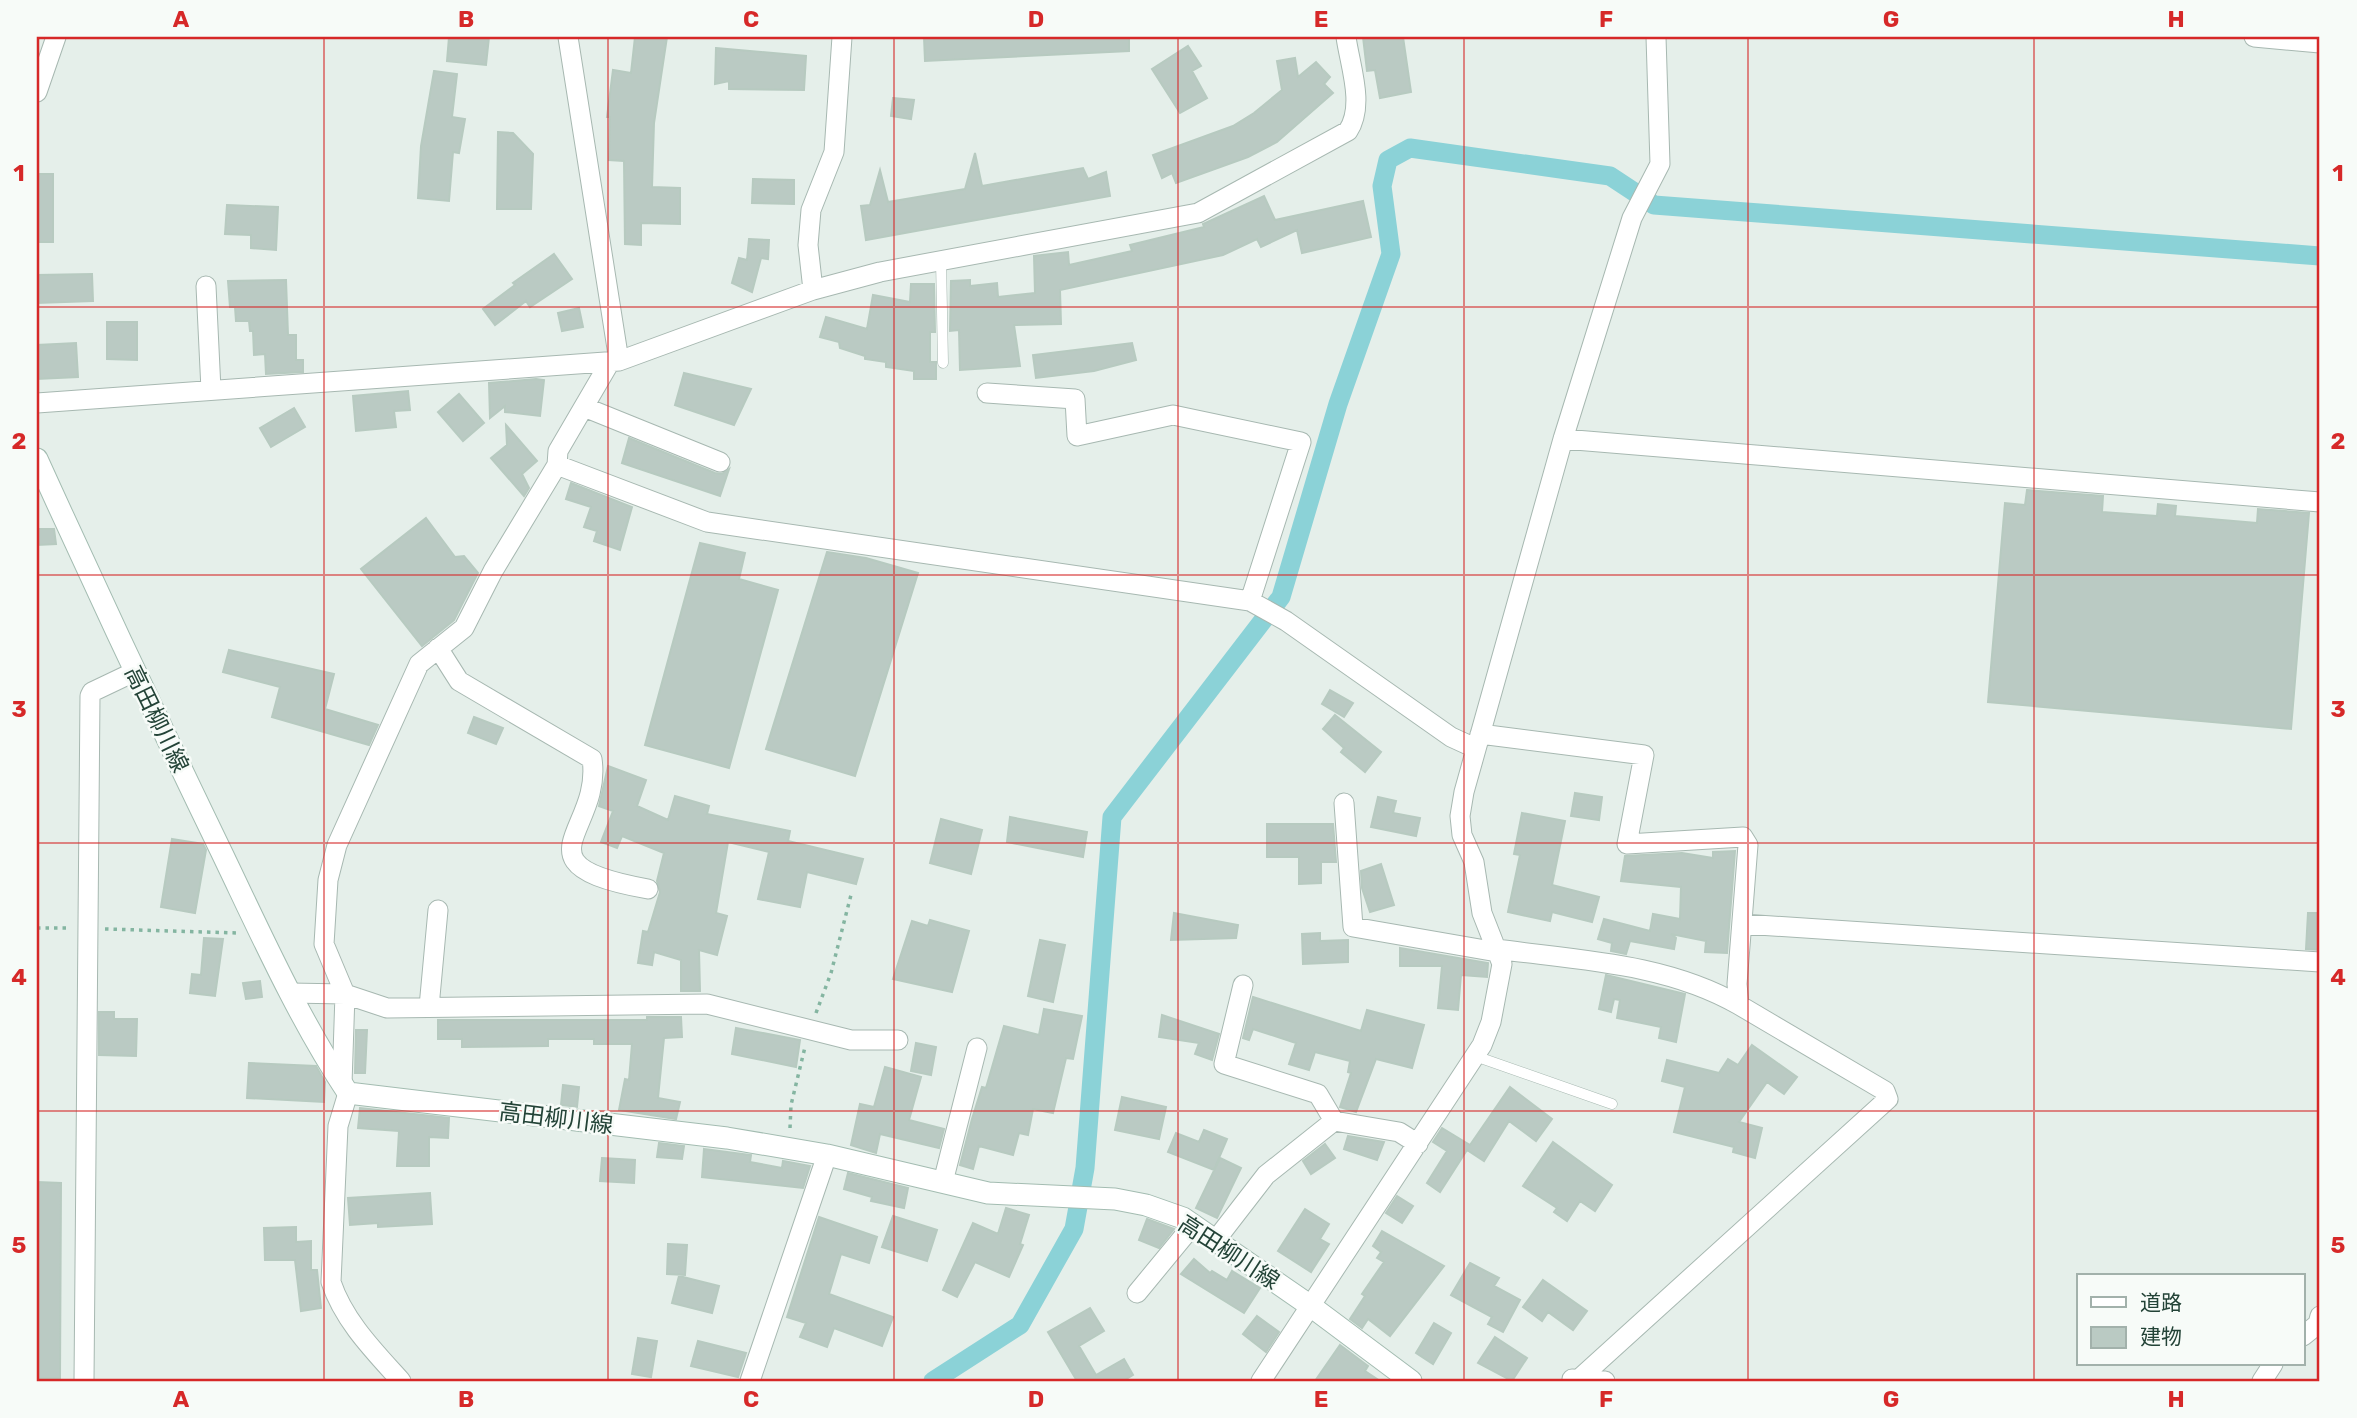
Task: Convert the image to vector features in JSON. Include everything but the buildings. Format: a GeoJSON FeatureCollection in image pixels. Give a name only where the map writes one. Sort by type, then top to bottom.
{"type":"FeatureCollection","features":[{"type":"Feature","properties":{"kind":"main road","name":"高田柳川線"},"geometry":{"type":"LineString","coordinates":[[37,459],[134,672],[261,934],[322,1055],[345,1089],[727,1138],[827,1155],[988,1193],[1115,1199],[1146,1205],[1193,1225],[1312,1307],[1411,1381]]}},
{"type":"Feature","properties":{"kind":"street"},"geometry":{"type":"LineString","coordinates":[[37,92],[56,37]]}},
{"type":"Feature","properties":{"kind":"street"},"geometry":{"type":"LineString","coordinates":[[401,1381],[369,1346],[338,1304],[331,1282],[338,1126],[345,1089],[345,994],[324,944],[328,880],[337,845],[419,664],[464,628],[493,571],[558,465],[558,451],[614,362],[568,37]]}},
{"type":"Feature","properties":{"kind":"street"},"geometry":{"type":"LineString","coordinates":[[813,290],[808,244],[811,210],[834,152],[842,37]]}},
{"type":"Feature","properties":{"kind":"street"},"geometry":{"type":"LineString","coordinates":[[37,403],[614,362],[813,290],[880,272],[1198,213],[1348,131],[1356,118],[1346,37]]}},
{"type":"Feature","properties":{"kind":"street"},"geometry":{"type":"LineString","coordinates":[[1261,1381],[1475,1056],[1491,1022],[1502,964],[1482,913],[1475,862],[1462,835],[1464,792],[1563,439],[1632,218],[1660,164],[1656,37]]}},
{"type":"Feature","properties":{"kind":"street"},"geometry":{"type":"LineString","coordinates":[[2254,37],[2320,43]]}},
{"type":"Feature","properties":{"kind":"street"},"geometry":{"type":"LineString","coordinates":[[206,286],[211,390]]}},
{"type":"Feature","properties":{"kind":"street"},"geometry":{"type":"LineString","coordinates":[[987,393],[1075,399],[1077,436],[1173,415],[1301,442],[1251,601]]}},
{"type":"Feature","properties":{"kind":"street"},"geometry":{"type":"LineString","coordinates":[[584,407],[720,463]]}},
{"type":"Feature","properties":{"kind":"street"},"geometry":{"type":"LineString","coordinates":[[1563,439],[2320,502]]}},
{"type":"Feature","properties":{"kind":"street"},"geometry":{"type":"LineString","coordinates":[[558,465],[707,522],[1251,601],[1286,621],[1451,737],[1644,755],[1627,844],[1743,837],[1748,845],[1737,984],[1739,1005]]}},
{"type":"Feature","properties":{"kind":"street"},"geometry":{"type":"LineString","coordinates":[[438,648],[459,681],[592,759],[595,776],[571,841],[573,857],[586,872],[607,881],[648,889]]}},
{"type":"Feature","properties":{"kind":"street"},"geometry":{"type":"LineString","coordinates":[[85,1381],[90,696],[92,692],[134,672]]}},
{"type":"Feature","properties":{"kind":"street"},"geometry":{"type":"LineString","coordinates":[[1344,803],[1353,927],[1496,951],[1658,972],[1709,988],[1885,1090],[1888,1099],[1573,1380]]}},
{"type":"Feature","properties":{"kind":"street"},"geometry":{"type":"LineString","coordinates":[[429,1007],[438,910]]}},
{"type":"Feature","properties":{"kind":"street"},"geometry":{"type":"LineString","coordinates":[[1743,924],[2320,962]]}},
{"type":"Feature","properties":{"kind":"street"},"geometry":{"type":"LineString","coordinates":[[1243,985],[1224,1065],[1318,1094],[1334,1121]]}},
{"type":"Feature","properties":{"kind":"street"},"geometry":{"type":"LineString","coordinates":[[290,993],[345,994],[387,1008],[707,1004],[841,1038],[898,1040]]}},
{"type":"Feature","properties":{"kind":"street"},"geometry":{"type":"LineString","coordinates":[[943,1182],[977,1048]]}},
{"type":"Feature","properties":{"kind":"street"},"geometry":{"type":"LineString","coordinates":[[1216,1241],[1266,1175],[1334,1121],[1399,1132],[1418,1144]]}},
{"type":"Feature","properties":{"kind":"street"},"geometry":{"type":"LineString","coordinates":[[750,1381],[827,1155]]}},
{"type":"Feature","properties":{"kind":"street"},"geometry":{"type":"LineString","coordinates":[[1137,1293],[1193,1225]]}},
{"type":"Feature","properties":{"kind":"street"},"geometry":{"type":"LineString","coordinates":[[2304,1335],[2318,1324],[2320,1316]]}},
{"type":"Feature","properties":{"kind":"street"},"geometry":{"type":"LineString","coordinates":[[2262,1381],[2272,1366]]}},
{"type":"Feature","properties":{"kind":"street"},"geometry":{"type":"LineString","coordinates":[[1573,1380],[1605,1381]]}},
{"type":"Feature","properties":{"kind":"lane"},"geometry":{"type":"LineString","coordinates":[[941,260],[943,363]]}},
{"type":"Feature","properties":{"kind":"lane"},"geometry":{"type":"LineString","coordinates":[[1475,1056],[1612,1104]]}},
{"type":"Feature","properties":{"kind":"path"},"geometry":{"type":"LineString","coordinates":[[37,928],[261,934]]}},
{"type":"Feature","properties":{"kind":"waterway"},"geometry":{"type":"LineString","coordinates":[[933,1381],[1020,1325],[1074,1229],[1085,1168],[1112,817],[1281,597],[1338,404],[1391,254],[1382,186],[1388,160],[1410,148],[1610,176],[1654,205],[2320,256]]}}]}
